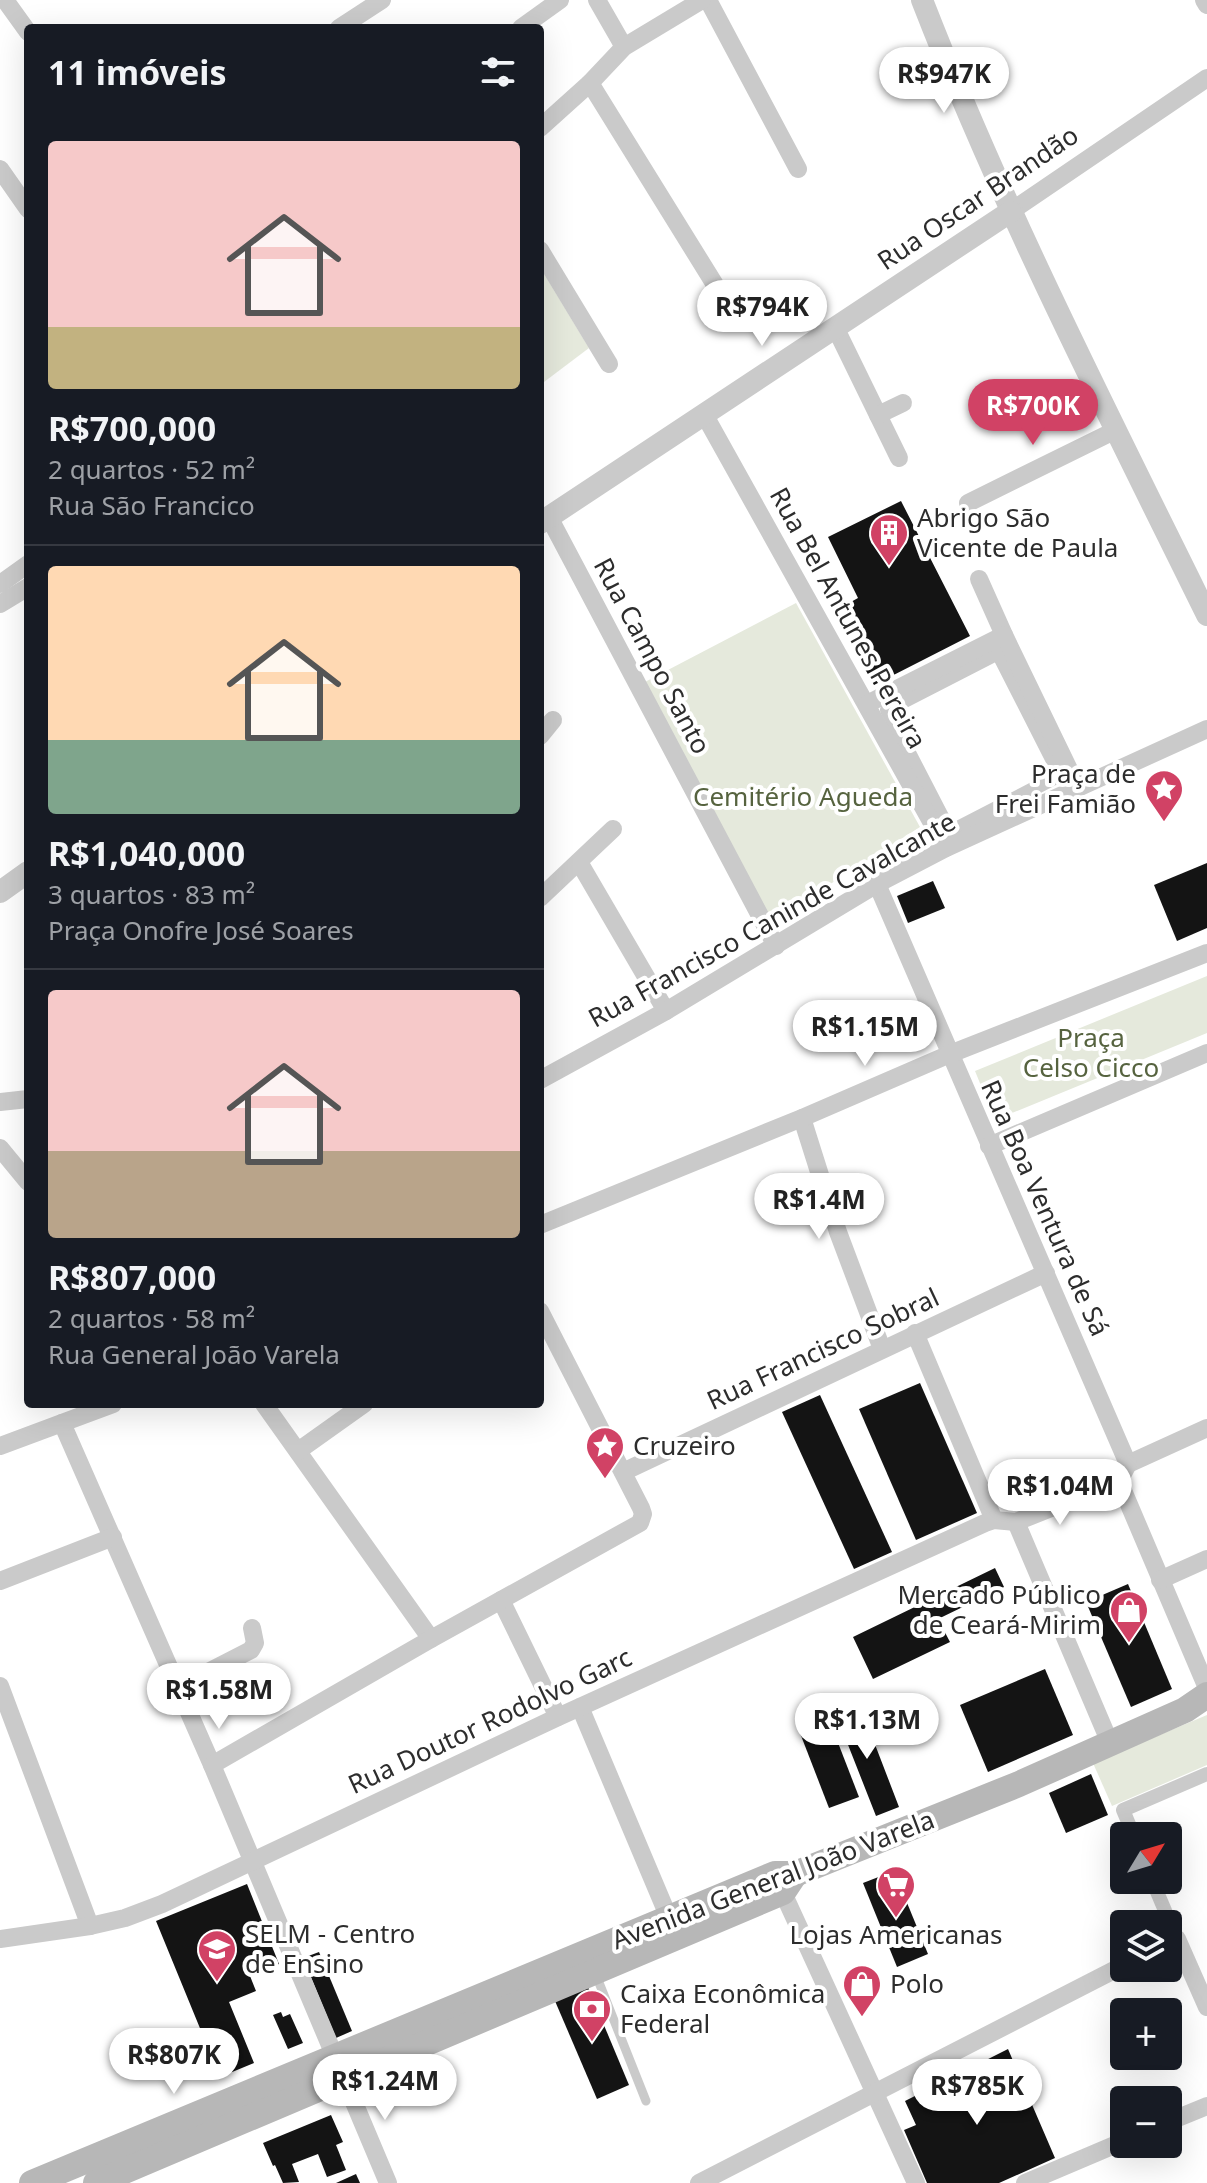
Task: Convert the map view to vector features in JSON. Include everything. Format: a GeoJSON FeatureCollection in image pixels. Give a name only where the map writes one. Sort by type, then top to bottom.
{"type":"FeatureCollection","features":[{"type":"Feature","properties":{"kind":"main road","name":"Avenida General João Varela"},"geometry":{"type":"LineString","coordinates":[[339,2067],[669,1918],[784,1880],[1019,1784],[1185,1710],[1207,1695]]}},
{"type":"Feature","properties":{"kind":"main road"},"geometry":{"type":"LineString","coordinates":[[32,2183],[595,1972],[784,1880]]}},
{"type":"Feature","properties":{"kind":"main road"},"geometry":{"type":"LineString","coordinates":[[96,2183],[339,2067]]}},
{"type":"Feature","properties":{"kind":"street"},"geometry":{"type":"LineString","coordinates":[[345,24],[382,0]]}},
{"type":"Feature","properties":{"kind":"street"},"geometry":{"type":"LineString","coordinates":[[527,24],[560,0]]}},
{"type":"Feature","properties":{"kind":"street"},"geometry":{"type":"LineString","coordinates":[[597,0],[624,47]]}},
{"type":"Feature","properties":{"kind":"street"},"geometry":{"type":"LineString","coordinates":[[544,124],[624,47],[702,0]]}},
{"type":"Feature","properties":{"kind":"street"},"geometry":{"type":"LineString","coordinates":[[708,0],[798,169]]}},
{"type":"Feature","properties":{"kind":"street"},"geometry":{"type":"LineString","coordinates":[[922,0],[1010,212],[1207,615]]}},
{"type":"Feature","properties":{"kind":"street"},"geometry":{"type":"LineString","coordinates":[[1204,0],[1207,5]]}},
{"type":"Feature","properties":{"kind":"street"},"geometry":{"type":"LineString","coordinates":[[6,12],[24,28]]}},
{"type":"Feature","properties":{"kind":"street","name":"Rua Oscar Brandão"},"geometry":{"type":"LineString","coordinates":[[544,520],[1207,78]]}},
{"type":"Feature","properties":{"kind":"street"},"geometry":{"type":"LineString","coordinates":[[590,83],[717,288]]}},
{"type":"Feature","properties":{"kind":"street"},"geometry":{"type":"LineString","coordinates":[[0,169],[24,203]]}},
{"type":"Feature","properties":{"kind":"street"},"geometry":{"type":"LineString","coordinates":[[544,257],[609,364]]}},
{"type":"Feature","properties":{"kind":"street"},"geometry":{"type":"LineString","coordinates":[[835,327],[899,458]]}},
{"type":"Feature","properties":{"kind":"street"},"geometry":{"type":"LineString","coordinates":[[878,415],[903,403]]}},
{"type":"Feature","properties":{"kind":"street","name":"Rua Bel Antunes Pereira"},"geometry":{"type":"LineString","coordinates":[[704,414],[946,848]]}},
{"type":"Feature","properties":{"kind":"street"},"geometry":{"type":"LineString","coordinates":[[968,503],[1116,430]]}},
{"type":"Feature","properties":{"kind":"street","name":"Rua Campo Santo"},"geometry":{"type":"LineString","coordinates":[[544,520],[776,946]]}},
{"type":"Feature","properties":{"kind":"street"},"geometry":{"type":"LineString","coordinates":[[979,579],[1001,644],[1060,775],[950,832],[887,710],[1001,644]]}},
{"type":"Feature","properties":{"kind":"street"},"geometry":{"type":"LineString","coordinates":[[0,584],[24,580]]}},
{"type":"Feature","properties":{"kind":"street"},"geometry":{"type":"LineString","coordinates":[[0,604],[24,582]]}},
{"type":"Feature","properties":{"kind":"street"},"geometry":{"type":"LineString","coordinates":[[867,704],[1001,644]]}},
{"type":"Feature","properties":{"kind":"street"},"geometry":{"type":"LineString","coordinates":[[1001,644],[1078,788]]}},
{"type":"Feature","properties":{"kind":"street"},"geometry":{"type":"LineString","coordinates":[[544,731],[553,720]]}},
{"type":"Feature","properties":{"kind":"street","name":"Rua Francisco Caninde Cavalcante"},"geometry":{"type":"LineString","coordinates":[[544,1078],[666,1011],[877,884],[946,848],[1207,729]]}},
{"type":"Feature","properties":{"kind":"street"},"geometry":{"type":"LineString","coordinates":[[544,894],[613,829]]}},
{"type":"Feature","properties":{"kind":"street"},"geometry":{"type":"LineString","coordinates":[[579,862],[666,1011]]}},
{"type":"Feature","properties":{"kind":"street"},"geometry":{"type":"LineString","coordinates":[[0,892],[24,875]]}},
{"type":"Feature","properties":{"kind":"street","name":"Rua Boa Ventura de Sá"},"geometry":{"type":"LineString","coordinates":[[877,884],[1128,1464]]}},
{"type":"Feature","properties":{"kind":"street"},"geometry":{"type":"LineString","coordinates":[[544,1223],[950,1054],[1207,953]]}},
{"type":"Feature","properties":{"kind":"street"},"geometry":{"type":"LineString","coordinates":[[989,1146],[1207,1053]]}},
{"type":"Feature","properties":{"kind":"street"},"geometry":{"type":"LineString","coordinates":[[0,1102],[24,1099]]}},
{"type":"Feature","properties":{"kind":"street"},"geometry":{"type":"LineString","coordinates":[[802,1118],[838,1232],[882,1349]]}},
{"type":"Feature","properties":{"kind":"street"},"geometry":{"type":"LineString","coordinates":[[0,1148],[23,1176]]}},
{"type":"Feature","properties":{"kind":"street"},"geometry":{"type":"LineString","coordinates":[[0,1178],[23,1176]]}},
{"type":"Feature","properties":{"kind":"street","name":"Rua Francisco Sobral"},"geometry":{"type":"LineString","coordinates":[[623,1472],[1046,1273]]}},
{"type":"Feature","properties":{"kind":"street"},"geometry":{"type":"LineString","coordinates":[[212,1765],[431,1639],[634,1528],[643,1520],[641,1508],[544,1319]]}},
{"type":"Feature","properties":{"kind":"street"},"geometry":{"type":"LineString","coordinates":[[915,1333],[994,1520],[1016,1522],[1119,1481],[1128,1464],[1207,1428]]}},
{"type":"Feature","properties":{"kind":"street"},"geometry":{"type":"LineString","coordinates":[[0,1446],[102,1408]]}},
{"type":"Feature","properties":{"kind":"street"},"geometry":{"type":"LineString","coordinates":[[267,1408],[431,1639]]}},
{"type":"Feature","properties":{"kind":"street"},"geometry":{"type":"LineString","coordinates":[[298,1451],[358,1408]]}},
{"type":"Feature","properties":{"kind":"street"},"geometry":{"type":"LineString","coordinates":[[62,1423],[212,1765],[388,2183]]}},
{"type":"Feature","properties":{"kind":"street"},"geometry":{"type":"LineString","coordinates":[[1119,1481],[1207,1688]]}},
{"type":"Feature","properties":{"kind":"street","name":"Rua Doutor Rodolvo Garc"},"geometry":{"type":"LineString","coordinates":[[0,1939],[90,1926],[125,1918],[162,1904],[558,1717],[994,1520]]}},
{"type":"Feature","properties":{"kind":"street"},"geometry":{"type":"LineString","coordinates":[[1016,1522],[1110,1743]]}},
{"type":"Feature","properties":{"kind":"street"},"geometry":{"type":"LineString","coordinates":[[0,1581],[113,1537]]}},
{"type":"Feature","properties":{"kind":"street"},"geometry":{"type":"LineString","coordinates":[[1160,1580],[1207,1559]]}},
{"type":"Feature","properties":{"kind":"street"},"geometry":{"type":"LineString","coordinates":[[501,1600],[558,1717]]}},
{"type":"Feature","properties":{"kind":"street"},"geometry":{"type":"LineString","coordinates":[[177,1688],[251,1650],[255,1643],[252,1628]]}},
{"type":"Feature","properties":{"kind":"street"},"geometry":{"type":"LineString","coordinates":[[0,1686],[90,1926]]}},
{"type":"Feature","properties":{"kind":"street"},"geometry":{"type":"LineString","coordinates":[[580,1707],[669,1918]]}},
{"type":"Feature","properties":{"kind":"street"},"geometry":{"type":"LineString","coordinates":[[1128,1822],[1123,1810],[1207,1774]]}},
{"type":"Feature","properties":{"kind":"street"},"geometry":{"type":"LineString","coordinates":[[784,1880],[916,2183]]}},
{"type":"Feature","properties":{"kind":"street"},"geometry":{"type":"LineString","coordinates":[[1182,1960],[1207,2007]]}},
{"type":"Feature","properties":{"kind":"street"},"geometry":{"type":"LineString","coordinates":[[699,2183],[1110,1972]]}},
{"type":"Feature","properties":{"kind":"street"},"geometry":{"type":"LineString","coordinates":[[1182,2116],[1207,2106]]}},
{"type":"Feature","properties":{"kind":"street"},"geometry":{"type":"LineString","coordinates":[[1025,2183],[1110,2147]]}},
{"type":"Feature","properties":{"kind":"lane"},"geometry":{"type":"LineString","coordinates":[[595,1972],[646,2101]]}},
{"type":"Feature","properties":{"kind":"green space"},"geometry":{"type":"Polygon","coordinates":[[[544,274],[589,348],[544,382],[544,274]]]}},
{"type":"Feature","properties":{"kind":"green space","name":"Cemitério Agueda"},"geometry":{"type":"Polygon","coordinates":[[[796,603],[920,827],[769,923],[643,683],[796,603]]]}},
{"type":"Feature","properties":{"kind":"green space","name":"Praça Celso Cicco"},"geometry":{"type":"Polygon","coordinates":[[[1207,976],[1207,1033],[995,1120],[975,1071],[1207,976]]]}},
{"type":"Feature","properties":{"kind":"green space"},"geometry":{"type":"Polygon","coordinates":[[[1207,1715],[1207,1765],[1112,1806],[1093,1763],[1207,1715]]]}},
{"type":"Feature","properties":{"kind":"building","name":"Abrigo São Vicente de Paula"},"geometry":{"type":"Polygon","coordinates":[[[901,501],[970,636],[874,685],[833,612],[858,598],[828,537],[901,501]]]}},
{"type":"Feature","properties":{"kind":"building"},"geometry":{"type":"Polygon","coordinates":[[[1207,863],[1207,928],[1177,941],[1154,885],[1207,863]]]}},
{"type":"Feature","properties":{"kind":"building"},"geometry":{"type":"Polygon","coordinates":[[[933,881],[945,908],[908,923],[897,896],[933,881]]]}},
{"type":"Feature","properties":{"kind":"building"},"geometry":{"type":"Polygon","coordinates":[[[920,1383],[977,1513],[916,1540],[859,1409],[920,1383]]]}},
{"type":"Feature","properties":{"kind":"building"},"geometry":{"type":"Polygon","coordinates":[[[820,1395],[892,1552],[854,1569],[782,1412],[820,1395]]]}},
{"type":"Feature","properties":{"kind":"building"},"geometry":{"type":"Polygon","coordinates":[[[995,1568],[1004,1587],[938,1619],[950,1642],[873,1679],[853,1637],[995,1568]]]}},
{"type":"Feature","properties":{"kind":"building","name":"Mercado Público de Ceará-Mirim"},"geometry":{"type":"Polygon","coordinates":[[[1128,1584],[1172,1689],[1131,1707],[1086,1602],[1128,1584]]]}},
{"type":"Feature","properties":{"kind":"building"},"geometry":{"type":"Polygon","coordinates":[[[1045,1669],[1073,1735],[988,1772],[960,1705],[1045,1669]]]}},
{"type":"Feature","properties":{"kind":"building"},"geometry":{"type":"Polygon","coordinates":[[[845,1700],[854,1726],[866,1721],[899,1807],[876,1816],[832,1704],[845,1700]]]}},
{"type":"Feature","properties":{"kind":"building"},"geometry":{"type":"Polygon","coordinates":[[[830,1722],[859,1797],[829,1808],[800,1733],[830,1722]]]}},
{"type":"Feature","properties":{"kind":"building"},"geometry":{"type":"Polygon","coordinates":[[[1091,1774],[1108,1815],[1066,1833],[1049,1793],[1091,1774]]]}},
{"type":"Feature","properties":{"kind":"building","name":"Lojas Americanas"},"geometry":{"type":"Polygon","coordinates":[[[894,1871],[928,1954],[897,1967],[863,1883],[894,1871]]]}},
{"type":"Feature","properties":{"kind":"building","name":"SELM - Centro de Ensino"},"geometry":{"type":"Polygon","coordinates":[[[247,1884],[279,1964],[250,1976],[256,1991],[229,2002],[254,2063],[220,2077],[156,1921],[247,1884]]]}},
{"type":"Feature","properties":{"kind":"building"},"geometry":{"type":"Polygon","coordinates":[[[319,1952],[352,2031],[336,2038],[303,1958],[319,1952]]]}},
{"type":"Feature","properties":{"kind":"building","name":"Caixa Econômica Federal"},"geometry":{"type":"Polygon","coordinates":[[[588,1987],[629,2085],[597,2099],[555,2001],[588,1987]]]}},
{"type":"Feature","properties":{"kind":"building"},"geometry":{"type":"Polygon","coordinates":[[[281,2012],[283,2017],[290,2014],[303,2043],[288,2049],[273,2015],[281,2012]]]}},
{"type":"Feature","properties":{"kind":"building"},"geometry":{"type":"Polygon","coordinates":[[[1008,2049],[1055,2158],[999,2183],[927,2183],[904,2130],[916,2125],[905,2101],[1008,2049]]]}},
{"type":"Feature","properties":{"kind":"building"},"geometry":{"type":"Polygon","coordinates":[[[331,2115],[343,2142],[336,2145],[346,2170],[327,2177],[318,2154],[292,2164],[299,2182],[283,2183],[263,2143],[331,2115]]]}},
{"type":"Feature","properties":{"kind":"building"},"geometry":{"type":"Polygon","coordinates":[[[356,2174],[360,2183],[336,2183],[356,2174]]]}},
{"type":"Feature","properties":{"kind":"place","name":"Abrigo São Vicente de Paula"},"geometry":{"type":"Point","coordinates":[889,567]}},
{"type":"Feature","properties":{"kind":"place","name":"Praça de Frei Famião"},"geometry":{"type":"Point","coordinates":[1164,823]}},
{"type":"Feature","properties":{"kind":"place","name":"Cruzeiro"},"geometry":{"type":"Point","coordinates":[605,1480]}},
{"type":"Feature","properties":{"kind":"place","name":"Mercado Público de Ceará-Mirim"},"geometry":{"type":"Point","coordinates":[1129,1644]}},
{"type":"Feature","properties":{"kind":"place","name":"Lojas Americanas"},"geometry":{"type":"Point","coordinates":[896,1919]}},
{"type":"Feature","properties":{"kind":"place","name":"SELM - Centro de Ensino"},"geometry":{"type":"Point","coordinates":[217,1983]}},
{"type":"Feature","properties":{"kind":"place","name":"Polo"},"geometry":{"type":"Point","coordinates":[862,2018]}},
{"type":"Feature","properties":{"kind":"place","name":"Caixa Econômica Federal"},"geometry":{"type":"Point","coordinates":[592,2043]}}]}
